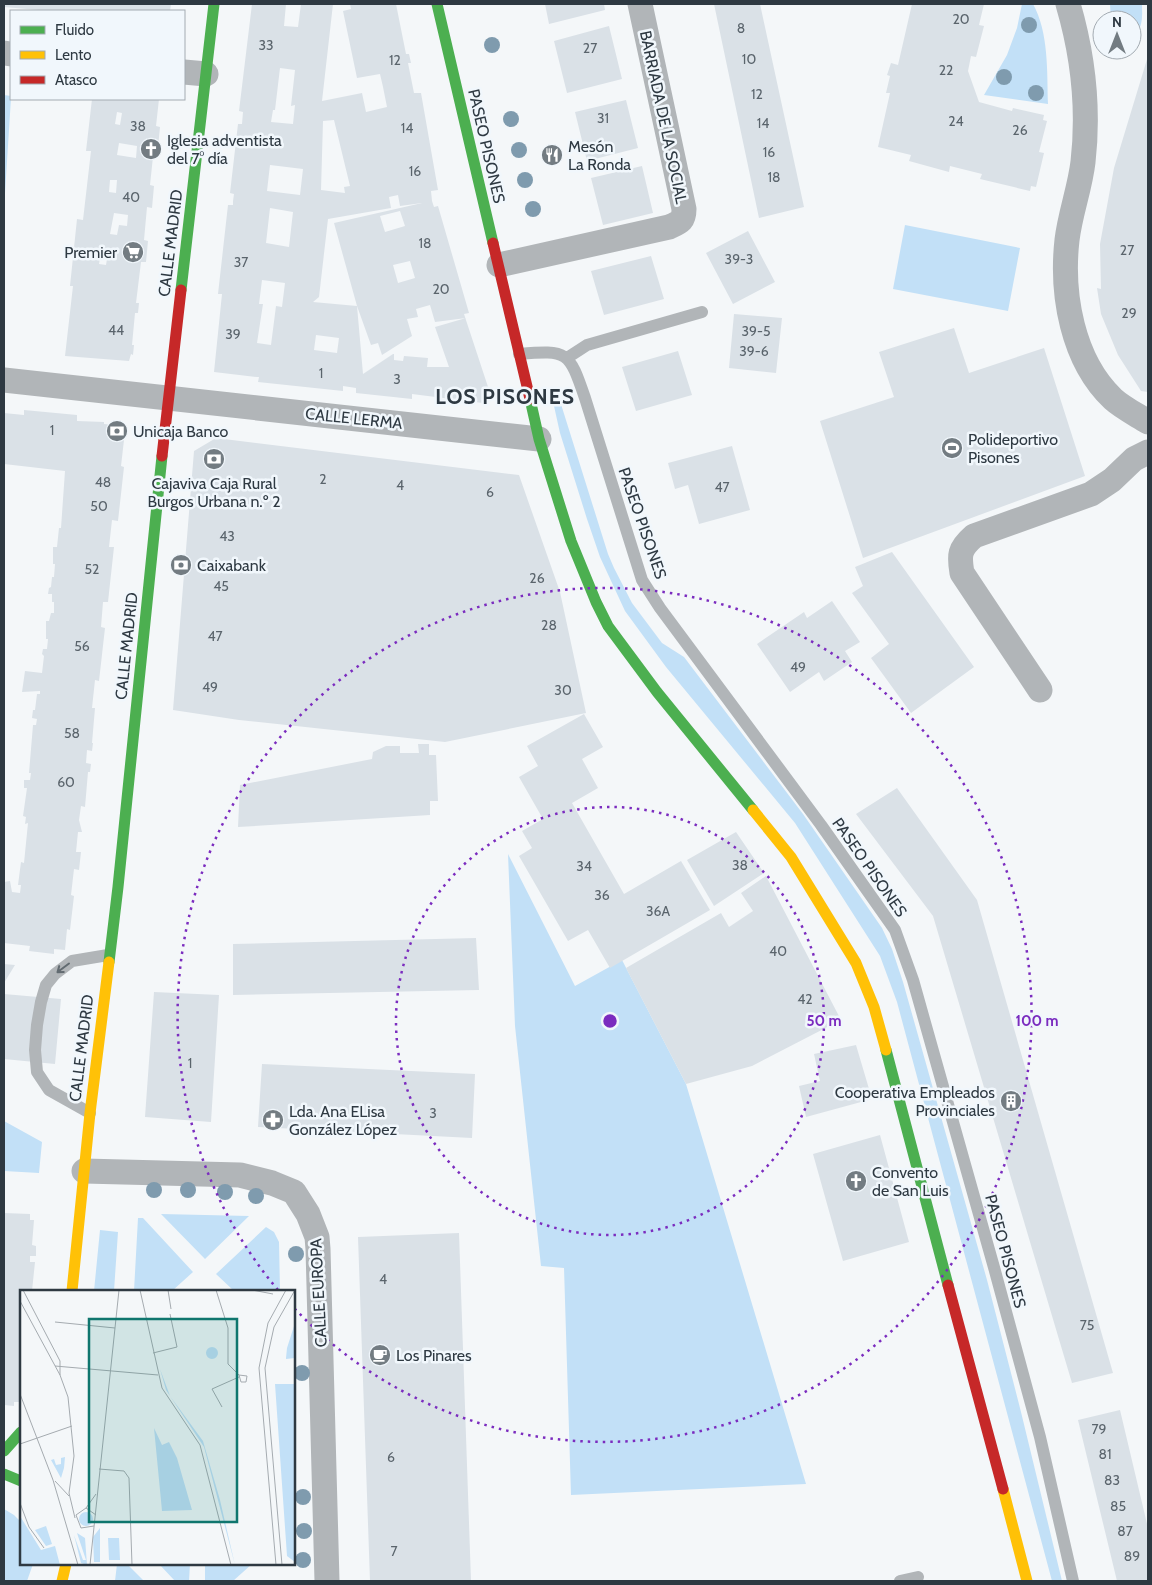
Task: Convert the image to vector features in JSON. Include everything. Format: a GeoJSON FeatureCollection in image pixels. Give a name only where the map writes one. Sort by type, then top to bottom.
{"type":"FeatureCollection","features":[{"type":"Feature","properties":{"kind":"main road","name":"CALLE MADRID"},"geometry":{"type":"LineString","coordinates":[[72,1290],[90,1113],[108,955],[118,887],[168,398],[195,73],[214,4]]}},
{"type":"Feature","properties":{"kind":"main road","name":"PASEO PISONES"},"geometry":{"type":"LineString","coordinates":[[437,4],[539,439],[571,541],[608,626],[657,692],[791,857],[844,942],[866,985],[874,1006],[1026,1581]]}},
{"type":"Feature","properties":{"kind":"main road"},"geometry":{"type":"LineString","coordinates":[[4,1451],[20,1433]]}},
{"type":"Feature","properties":{"kind":"main road"},"geometry":{"type":"LineString","coordinates":[[4,1474],[20,1481]]}},
{"type":"Feature","properties":{"kind":"main road"},"geometry":{"type":"LineString","coordinates":[[62,1581],[66,1565]]}},
{"type":"Feature","properties":{"kind":"street","name":"BARRIADA DE LA SOCIAL"},"geometry":{"type":"LineString","coordinates":[[499,265],[669,227],[682,222],[684,209],[640,4]]}},
{"type":"Feature","properties":{"kind":"street"},"geometry":{"type":"LineString","coordinates":[[1068,4],[1076,30],[1083,74],[1085,126],[1082,169],[1067,239],[1065,276],[1070,310],[1082,354],[1099,382],[1114,400],[1148,422]]}},
{"type":"Feature","properties":{"kind":"street","name":"CALLE LERMA"},"geometry":{"type":"LineString","coordinates":[[4,380],[539,439]]}},
{"type":"Feature","properties":{"kind":"street"},"geometry":{"type":"LineString","coordinates":[[1040,690],[962,574],[959,558],[963,546],[974,536],[1091,494],[1112,480],[1134,459],[1148,452]]}},
{"type":"Feature","properties":{"kind":"street","name":"CALLE EUROPA"},"geometry":{"type":"LineString","coordinates":[[84,1171],[240,1175],[272,1183],[294,1192],[308,1214],[317,1237],[318,1249],[327,1581]]}},
{"type":"Feature","properties":{"kind":"lane"},"geometry":{"type":"LineString","coordinates":[[519,354],[552,352],[560,353],[567,358],[587,345],[702,312]]}},
{"type":"Feature","properties":{"kind":"lane","name":"PASEO PISONES"},"geometry":{"type":"LineString","coordinates":[[567,358],[578,378],[585,398],[642,580],[660,608],[821,825],[895,930],[913,980],[995,1271],[1040,1437],[1072,1581]]}},
{"type":"Feature","properties":{"kind":"lane"},"geometry":{"type":"LineString","coordinates":[[90,1113],[49,1090],[37,1072],[35,1050],[41,1002],[46,985],[55,974],[72,961],[108,955]]}},
{"type":"Feature","properties":{"kind":"lane"},"geometry":{"type":"LineString","coordinates":[[900,1581],[918,1577]]}},
{"type":"Feature","properties":{"kind":"shaded area"},"geometry":{"type":"Polygon","coordinates":[[[1022,4],[1033,4],[1042,27],[1045,40],[1048,104],[984,95],[1007,55],[1017,28],[1022,4]]]}},
{"type":"Feature","properties":{"kind":"shaded area"},"geometry":{"type":"Polygon","coordinates":[[[1110,4],[1142,4],[1142,10],[1110,10],[1110,4]]]}},
{"type":"Feature","properties":{"kind":"shaded area"},"geometry":{"type":"Polygon","coordinates":[[[4,95],[10,96],[11,100],[4,209],[4,95]]]}},
{"type":"Feature","properties":{"kind":"shaded area"},"geometry":{"type":"Polygon","coordinates":[[[905,225],[1020,248],[1008,311],[893,289],[905,225]]]}},
{"type":"Feature","properties":{"kind":"shaded area"},"geometry":{"type":"Polygon","coordinates":[[[550,388],[557,394],[560,401],[608,554],[632,603],[662,643],[684,657],[803,814],[882,928],[892,949],[987,1280],[1062,1581],[1052,1581],[897,1002],[880,956],[795,823],[666,667],[625,611],[600,557],[587,519],[560,433],[550,388]]]}},
{"type":"Feature","properties":{"kind":"shaded area"},"geometry":{"type":"Polygon","coordinates":[[[508,854],[575,986],[622,960],[686,1084],[806,1484],[571,1495],[564,1268],[541,1266],[515,1026],[508,854]]]}},
{"type":"Feature","properties":{"kind":"shaded area"},"geometry":{"type":"Polygon","coordinates":[[[4,1121],[42,1142],[39,1173],[4,1171],[4,1121]]]}},
{"type":"Feature","properties":{"kind":"shaded area"},"geometry":{"type":"Polygon","coordinates":[[[161,1214],[249,1216],[205,1259],[161,1214]]]}},
{"type":"Feature","properties":{"kind":"shaded area"},"geometry":{"type":"Polygon","coordinates":[[[138,1218],[143,1218],[193,1272],[173,1290],[134,1290],[138,1218]]]}},
{"type":"Feature","properties":{"kind":"shaded area"},"geometry":{"type":"Polygon","coordinates":[[[266,1227],[274,1232],[279,1242],[280,1290],[233,1290],[216,1274],[266,1227]]]}},
{"type":"Feature","properties":{"kind":"shaded area"},"geometry":{"type":"Polygon","coordinates":[[[100,1230],[118,1232],[114,1290],[94,1290],[100,1230]]]}},
{"type":"Feature","properties":{"kind":"shaded area"},"geometry":{"type":"Polygon","coordinates":[[[4,1509],[20,1521],[20,1565],[33,1565],[27,1581],[4,1581],[4,1509]]]}},
{"type":"Feature","properties":{"kind":"shaded area"},"geometry":{"type":"Polygon","coordinates":[[[117,1565],[128,1565],[144,1581],[115,1581],[117,1565]]]}},
{"type":"Feature","properties":{"kind":"shaded area"},"geometry":{"type":"Polygon","coordinates":[[[160,1565],[190,1565],[189,1581],[175,1581],[160,1565]]]}},
{"type":"Feature","properties":{"kind":"shaded area"},"geometry":{"type":"Polygon","coordinates":[[[205,1565],[251,1565],[233,1581],[205,1581],[205,1565]]]}},
{"type":"Feature","properties":{"kind":"building"},"geometry":{"type":"Polygon","coordinates":[[[4,4],[171,4],[170,10],[38,10],[4,7],[4,4]]]}},
{"type":"Feature","properties":{"kind":"building"},"geometry":{"type":"Polygon","coordinates":[[[252,4],[286,4],[284,26],[298,27],[301,4],[333,4],[322,101],[362,93],[366,112],[387,107],[383,87],[380,74],[357,78],[343,11],[351,9],[350,4],[396,4],[406,54],[409,54],[411,63],[408,63],[414,93],[421,93],[438,190],[431,191],[432,201],[434,207],[438,206],[469,313],[464,314],[465,318],[490,393],[483,403],[412,394],[412,399],[356,393],[356,388],[343,386],[343,391],[258,382],[259,377],[214,372],[222,294],[218,294],[228,205],[233,205],[234,194],[230,193],[238,124],[242,124],[243,112],[239,111],[252,4]],[[280,68],[275,110],[273,110],[271,122],[293,124],[295,105],[291,106],[295,70],[280,68]],[[334,120],[323,121],[321,190],[345,193],[344,187],[350,186],[334,120]],[[270,165],[267,191],[300,195],[303,169],[270,165]],[[398,195],[389,197],[391,208],[328,219],[319,297],[313,302],[357,306],[334,223],[422,203],[400,206],[398,195]],[[270,208],[266,243],[289,247],[293,212],[270,208]],[[400,211],[380,216],[385,232],[405,226],[400,211]],[[410,261],[393,265],[398,283],[415,278],[410,261]],[[262,280],[259,304],[263,304],[257,343],[271,345],[276,306],[282,307],[285,283],[262,280]],[[430,305],[416,309],[418,317],[407,319],[412,336],[382,355],[378,343],[371,345],[357,306],[363,374],[393,354],[394,360],[403,361],[404,356],[428,358],[427,367],[449,367],[435,327],[465,318],[435,322],[430,305]],[[316,335],[314,350],[337,353],[339,338],[316,335]]]}},
{"type":"Feature","properties":{"kind":"building"},"geometry":{"type":"Polygon","coordinates":[[[545,4],[604,4],[605,10],[549,24],[545,4]]]}},
{"type":"Feature","properties":{"kind":"building"},"geometry":{"type":"Polygon","coordinates":[[[714,4],[760,4],[804,207],[759,218],[714,4]]]}},
{"type":"Feature","properties":{"kind":"building"},"geometry":{"type":"Polygon","coordinates":[[[912,4],[984,4],[979,25],[984,26],[976,57],[971,56],[968,71],[979,102],[1012,111],[1013,108],[1044,115],[1043,120],[1047,121],[1039,152],[1044,153],[1036,187],[1031,186],[1030,191],[980,179],[982,174],[950,166],[949,172],[909,161],[911,155],[878,147],[890,93],[886,93],[890,76],[887,75],[891,63],[898,65],[912,4]]]}},
{"type":"Feature","properties":{"kind":"building"},"geometry":{"type":"Polygon","coordinates":[[[609,26],[622,79],[567,93],[554,41],[609,26]]]}},
{"type":"Feature","properties":{"kind":"building"},"geometry":{"type":"Polygon","coordinates":[[[1148,56],[1148,392],[1141,391],[1118,355],[1101,314],[1097,288],[1101,289],[1100,244],[1114,168],[1148,56]]]}},
{"type":"Feature","properties":{"kind":"building"},"geometry":{"type":"Polygon","coordinates":[[[92,100],[159,100],[156,126],[160,127],[158,147],[154,147],[150,185],[154,186],[152,208],[147,207],[144,240],[148,241],[146,262],[141,262],[136,303],[139,303],[138,313],[135,313],[132,345],[134,345],[133,355],[131,354],[129,361],[65,356],[73,286],[70,286],[77,219],[83,220],[91,151],[86,151],[92,100]],[[117,112],[115,124],[120,125],[122,113],[117,112]],[[119,143],[117,155],[136,158],[137,146],[119,143]],[[110,180],[109,192],[116,193],[117,180],[110,180]],[[114,213],[110,234],[117,235],[119,225],[127,226],[128,215],[114,213]],[[101,253],[99,264],[106,265],[108,253],[101,253]]]}},
{"type":"Feature","properties":{"kind":"building"},"geometry":{"type":"Polygon","coordinates":[[[626,100],[638,148],[587,161],[575,112],[626,100]]]}},
{"type":"Feature","properties":{"kind":"building"},"geometry":{"type":"Polygon","coordinates":[[[642,166],[653,213],[603,225],[591,178],[642,166]]]}},
{"type":"Feature","properties":{"kind":"building"},"geometry":{"type":"Polygon","coordinates":[[[748,231],[775,282],[733,304],[706,253],[748,231]]]}},
{"type":"Feature","properties":{"kind":"building"},"geometry":{"type":"Polygon","coordinates":[[[651,256],[664,299],[604,315],[591,271],[651,256]]]}},
{"type":"Feature","properties":{"kind":"building"},"geometry":{"type":"Polygon","coordinates":[[[734,314],[782,318],[776,373],[729,368],[734,314]]]}},
{"type":"Feature","properties":{"kind":"building","name":"Polideportivo Pisones"},"geometry":{"type":"Polygon","coordinates":[[[954,328],[969,373],[1044,348],[1085,476],[863,558],[820,421],[894,397],[879,352],[954,328]]]}},
{"type":"Feature","properties":{"kind":"building"},"geometry":{"type":"Polygon","coordinates":[[[678,351],[692,395],[636,411],[622,367],[678,351]]]}},
{"type":"Feature","properties":{"kind":"building"},"geometry":{"type":"Polygon","coordinates":[[[24,410],[77,415],[77,421],[104,422],[104,424],[123,426],[122,440],[124,440],[121,466],[124,467],[118,521],[112,520],[109,547],[114,547],[108,602],[103,602],[101,627],[105,628],[99,681],[95,680],[92,708],[95,708],[93,743],[92,751],[87,750],[86,763],[91,764],[90,772],[88,772],[85,807],[81,806],[79,820],[82,832],[78,832],[76,852],[81,852],[79,870],[74,869],[71,895],[74,896],[70,930],[67,929],[65,950],[54,949],[54,954],[29,951],[30,946],[4,943],[4,882],[10,881],[12,892],[20,893],[21,885],[18,885],[21,862],[24,863],[28,823],[25,824],[26,817],[23,816],[27,788],[24,788],[24,780],[30,780],[33,725],[36,725],[37,719],[32,718],[37,694],[40,694],[40,691],[22,692],[25,671],[42,673],[43,649],[47,649],[46,621],[49,621],[51,613],[54,613],[52,594],[48,594],[52,577],[54,577],[53,547],[57,547],[59,528],[61,528],[65,471],[4,464],[4,413],[24,415],[24,410]]]}},
{"type":"Feature","properties":{"kind":"building"},"geometry":{"type":"Polygon","coordinates":[[[216,438],[519,475],[560,592],[586,713],[445,742],[239,720],[173,710],[194,451],[216,438]]]}},
{"type":"Feature","properties":{"kind":"building"},"geometry":{"type":"Polygon","coordinates":[[[732,446],[750,510],[699,524],[688,485],[675,489],[668,463],[732,446]]]}},
{"type":"Feature","properties":{"kind":"building"},"geometry":{"type":"Polygon","coordinates":[[[892,552],[974,667],[911,713],[871,658],[889,644],[852,593],[863,586],[855,567],[892,552]]]}},
{"type":"Feature","properties":{"kind":"building"},"geometry":{"type":"Polygon","coordinates":[[[832,601],[860,642],[845,651],[852,662],[824,681],[819,672],[790,692],[757,644],[804,612],[807,618],[832,601]]]}},
{"type":"Feature","properties":{"kind":"building"},"geometry":{"type":"Polygon","coordinates":[[[584,714],[603,747],[582,759],[598,788],[572,803],[624,894],[681,861],[710,910],[610,968],[588,930],[568,941],[519,856],[532,848],[522,831],[543,819],[519,777],[538,766],[527,746],[584,714]]]}},
{"type":"Feature","properties":{"kind":"building"},"geometry":{"type":"Polygon","coordinates":[[[418,744],[429,744],[429,755],[436,755],[438,801],[430,801],[430,815],[238,827],[240,785],[372,759],[373,752],[386,746],[400,746],[400,753],[419,753],[418,744]]]}},
{"type":"Feature","properties":{"kind":"building","name":"Cooperativa Empleados Provinciales"},"geometry":{"type":"Polygon","coordinates":[[[897,788],[977,900],[1113,1373],[1072,1383],[933,916],[856,814],[897,788]]]}},
{"type":"Feature","properties":{"kind":"building"},"geometry":{"type":"Polygon","coordinates":[[[736,832],[764,873],[714,906],[687,860],[736,832]]]}},
{"type":"Feature","properties":{"kind":"building"},"geometry":{"type":"Polygon","coordinates":[[[766,876],[841,1020],[752,1066],[686,1084],[626,968],[721,913],[729,927],[753,911],[741,893],[766,876]]]}},
{"type":"Feature","properties":{"kind":"building"},"geometry":{"type":"Polygon","coordinates":[[[476,938],[479,990],[233,995],[233,944],[476,938]]]}},
{"type":"Feature","properties":{"kind":"building"},"geometry":{"type":"Polygon","coordinates":[[[4,964],[15,965],[4,983],[4,964]]]}},
{"type":"Feature","properties":{"kind":"building"},"geometry":{"type":"Polygon","coordinates":[[[154,992],[219,995],[211,1122],[145,1117],[154,992]]]}},
{"type":"Feature","properties":{"kind":"building"},"geometry":{"type":"Polygon","coordinates":[[[4,994],[61,999],[55,1064],[4,1059],[4,994]]]}},
{"type":"Feature","properties":{"kind":"building"},"geometry":{"type":"Polygon","coordinates":[[[856,1045],[872,1099],[806,1117],[799,1086],[820,1081],[814,1054],[856,1045]]]}},
{"type":"Feature","properties":{"kind":"building"},"geometry":{"type":"Polygon","coordinates":[[[262,1064],[475,1074],[472,1138],[258,1127],[262,1064]]]}},
{"type":"Feature","properties":{"kind":"building","name":"Convento de San Luis"},"geometry":{"type":"Polygon","coordinates":[[[880,1135],[909,1242],[843,1261],[813,1154],[880,1135]]]}},
{"type":"Feature","properties":{"kind":"building"},"geometry":{"type":"Polygon","coordinates":[[[4,1213],[30,1214],[30,1220],[34,1220],[32,1245],[36,1246],[36,1256],[30,1256],[30,1262],[35,1262],[32,1290],[20,1290],[20,1402],[14,1402],[14,1406],[4,1405],[4,1213]]]}},
{"type":"Feature","properties":{"kind":"building"},"geometry":{"type":"Polygon","coordinates":[[[459,1233],[471,1581],[370,1581],[358,1237],[459,1233]]]}},
{"type":"Feature","properties":{"kind":"building"},"geometry":{"type":"Polygon","coordinates":[[[1120,1410],[1148,1528],[1148,1581],[1117,1581],[1078,1420],[1120,1410]]]}},
{"type":"Feature","properties":{"kind":"traffic: fast"},"geometry":{"type":"LineString","coordinates":[[181,290],[214,4]]}},
{"type":"Feature","properties":{"kind":"traffic: fast"},"geometry":{"type":"LineString","coordinates":[[437,4],[493,243]]}},
{"type":"Feature","properties":{"kind":"traffic: fast"},"geometry":{"type":"LineString","coordinates":[[530,399],[539,439],[571,541],[608,626],[657,692],[753,810]]}},
{"type":"Feature","properties":{"kind":"traffic: fast"},"geometry":{"type":"LineString","coordinates":[[109,962],[162,456]]}},
{"type":"Feature","properties":{"kind":"traffic: fast"},"geometry":{"type":"LineString","coordinates":[[886,1050],[948,1285]]}},
{"type":"Feature","properties":{"kind":"traffic: fast"},"geometry":{"type":"LineString","coordinates":[[4,1451],[20,1433]]}},
{"type":"Feature","properties":{"kind":"traffic: fast"},"geometry":{"type":"LineString","coordinates":[[4,1474],[20,1481]]}},
{"type":"Feature","properties":{"kind":"traffic: slow"},"geometry":{"type":"LineString","coordinates":[[753,810],[791,857],[856,963],[874,1007],[886,1050]]}},
{"type":"Feature","properties":{"kind":"traffic: slow"},"geometry":{"type":"LineString","coordinates":[[72,1290],[90,1113],[109,962]]}},
{"type":"Feature","properties":{"kind":"traffic: slow"},"geometry":{"type":"LineString","coordinates":[[1003,1489],[1027,1581]]}},
{"type":"Feature","properties":{"kind":"traffic: slow"},"geometry":{"type":"LineString","coordinates":[[62,1581],[66,1565]]}},
{"type":"Feature","properties":{"kind":"traffic: jam"},"geometry":{"type":"LineString","coordinates":[[493,243],[530,399]]}},
{"type":"Feature","properties":{"kind":"traffic: jam"},"geometry":{"type":"LineString","coordinates":[[162,456],[181,290]]}},
{"type":"Feature","properties":{"kind":"traffic: jam"},"geometry":{"type":"LineString","coordinates":[[948,1285],[1003,1489]]}},
{"type":"Feature","properties":{"kind":"place","name":"Iglesia adventista del 7° día"},"geometry":{"type":"Point","coordinates":[151,149]}},
{"type":"Feature","properties":{"kind":"place","name":"Mesón La Ronda"},"geometry":{"type":"Point","coordinates":[552,155]}},
{"type":"Feature","properties":{"kind":"place","name":"Premier"},"geometry":{"type":"Point","coordinates":[133,252]}},
{"type":"Feature","properties":{"kind":"place","name":"Unicaja Banco"},"geometry":{"type":"Point","coordinates":[117,431]}},
{"type":"Feature","properties":{"kind":"place","name":"Polideportivo Pisones"},"geometry":{"type":"Point","coordinates":[952,448]}},
{"type":"Feature","properties":{"kind":"place","name":"Cajaviva Caja Rural Burgos Urbana n.º 2"},"geometry":{"type":"Point","coordinates":[214,459]}},
{"type":"Feature","properties":{"kind":"place","name":"Caixabank"},"geometry":{"type":"Point","coordinates":[181,565]}},
{"type":"Feature","properties":{"kind":"place","name":"Cooperativa Empleados Provinciales"},"geometry":{"type":"Point","coordinates":[1011,1101]}},
{"type":"Feature","properties":{"kind":"place","name":"Lda. Ana ELisa González López"},"geometry":{"type":"Point","coordinates":[273,1120]}},
{"type":"Feature","properties":{"kind":"place","name":"Convento de San Luis"},"geometry":{"type":"Point","coordinates":[856,1181]}},
{"type":"Feature","properties":{"kind":"place","name":"Los Pinares"},"geometry":{"type":"Point","coordinates":[380,1355]}},
{"type":"Feature","properties":{"kind":"district","name":"LOS PISONES"},"geometry":{"type":"Point","coordinates":[505,397]}}]}
